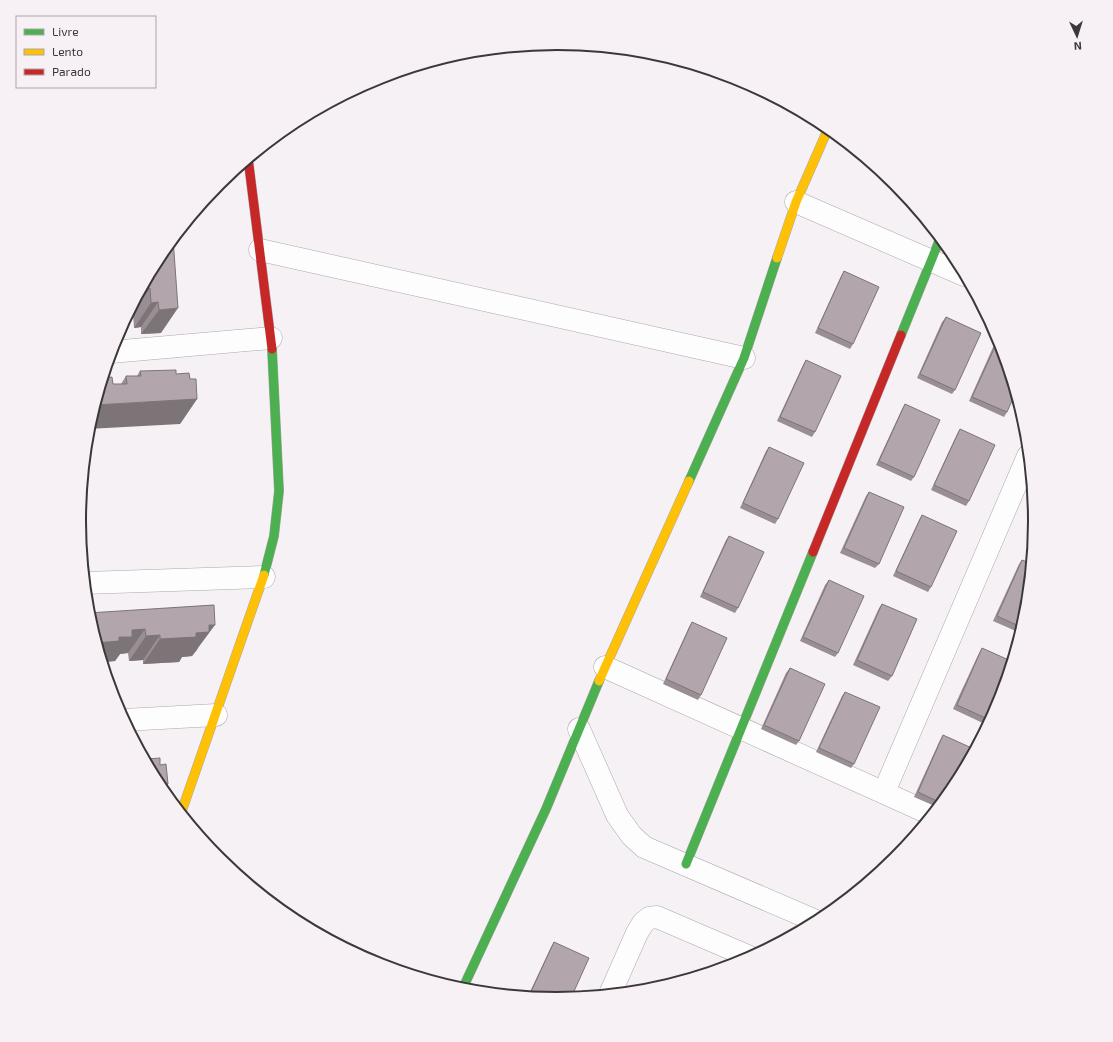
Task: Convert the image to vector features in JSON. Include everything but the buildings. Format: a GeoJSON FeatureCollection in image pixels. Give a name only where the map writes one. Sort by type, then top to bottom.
{"type":"FeatureCollection","features":[{"type":"Feature","properties":{"kind":"street"},"geometry":{"type":"LineString","coordinates":[[465,983],[546,809],[605,667],[744,358],[796,202],[826,134]]}},
{"type":"Feature","properties":{"kind":"street"},"geometry":{"type":"LineString","coordinates":[[183,808],[264,577],[274,536],[279,491],[271,338],[249,165]]}},
{"type":"Feature","properties":{"kind":"street"},"geometry":{"type":"LineString","coordinates":[[796,202],[955,271]]}},
{"type":"Feature","properties":{"kind":"street"},"geometry":{"type":"LineString","coordinates":[[686,864],[938,245]]}},
{"type":"Feature","properties":{"kind":"street"},"geometry":{"type":"LineString","coordinates":[[260,250],[744,358]]}},
{"type":"Feature","properties":{"kind":"street"},"geometry":{"type":"LineString","coordinates":[[117,351],[271,338]]}},
{"type":"Feature","properties":{"kind":"street"},"geometry":{"type":"LineString","coordinates":[[884,792],[1024,466]]}},
{"type":"Feature","properties":{"kind":"street"},"geometry":{"type":"LineString","coordinates":[[90,583],[264,577]]}},
{"type":"Feature","properties":{"kind":"street"},"geometry":{"type":"LineString","coordinates":[[605,667],[927,812]]}},
{"type":"Feature","properties":{"kind":"street"},"geometry":{"type":"LineString","coordinates":[[130,720],[216,715]]}},
{"type":"Feature","properties":{"kind":"street"},"geometry":{"type":"LineString","coordinates":[[579,729],[616,815],[631,836],[644,847],[809,919]]}},
{"type":"Feature","properties":{"kind":"street"},"geometry":{"type":"LineString","coordinates":[[612,989],[637,933],[643,922],[649,918],[657,917],[742,954]]}},
{"type":"Feature","properties":{"kind":"traffic: fast"},"geometry":{"type":"LineString","coordinates":[[901,335],[938,245]]}},
{"type":"Feature","properties":{"kind":"traffic: fast"},"geometry":{"type":"LineString","coordinates":[[689,481],[744,358],[777,258]]}},
{"type":"Feature","properties":{"kind":"traffic: fast"},"geometry":{"type":"LineString","coordinates":[[264,575],[274,536],[279,491],[272,349]]}},
{"type":"Feature","properties":{"kind":"traffic: fast"},"geometry":{"type":"LineString","coordinates":[[686,864],[813,552]]}},
{"type":"Feature","properties":{"kind":"traffic: fast"},"geometry":{"type":"LineString","coordinates":[[465,983],[546,809],[599,681]]}},
{"type":"Feature","properties":{"kind":"traffic: slow"},"geometry":{"type":"LineString","coordinates":[[777,258],[796,202],[826,134]]}},
{"type":"Feature","properties":{"kind":"traffic: slow"},"geometry":{"type":"LineString","coordinates":[[599,681],[689,481]]}},
{"type":"Feature","properties":{"kind":"traffic: slow"},"geometry":{"type":"LineString","coordinates":[[183,808],[264,575]]}},
{"type":"Feature","properties":{"kind":"traffic: jam"},"geometry":{"type":"LineString","coordinates":[[249,165],[272,349]]}},
{"type":"Feature","properties":{"kind":"traffic: jam"},"geometry":{"type":"LineString","coordinates":[[813,552],[901,335]]}}]}
